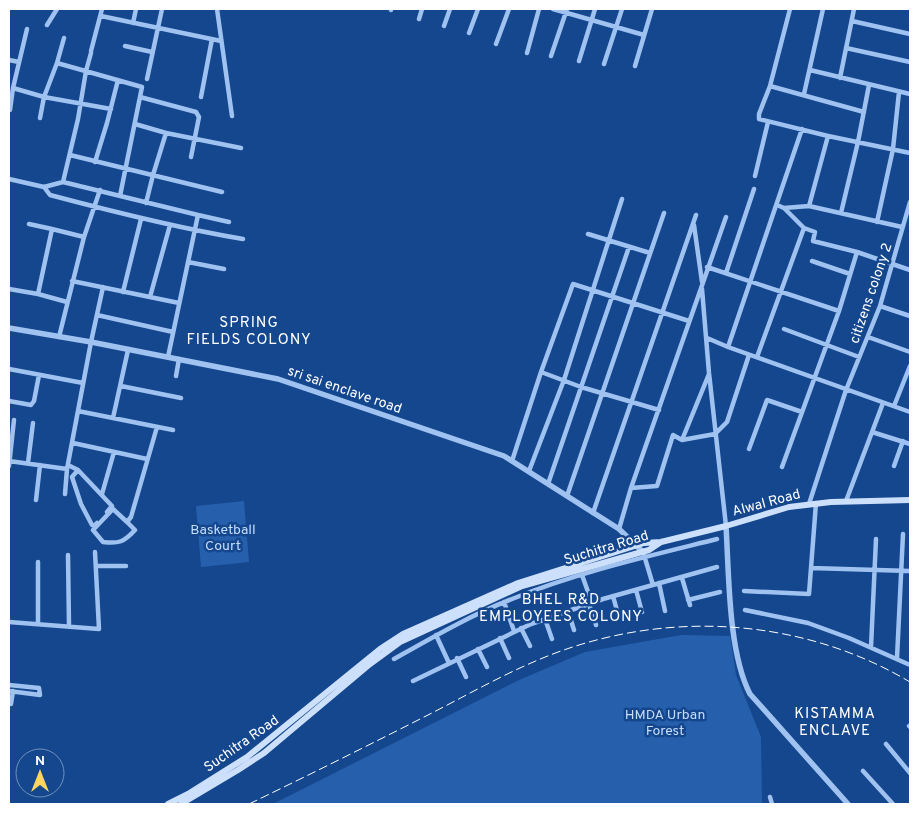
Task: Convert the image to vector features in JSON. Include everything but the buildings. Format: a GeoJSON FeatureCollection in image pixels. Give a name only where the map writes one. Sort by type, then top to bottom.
{"type":"FeatureCollection","features":[{"type":"Feature","properties":{"kind":"main road","name":"Alwal Road"},"geometry":{"type":"LineString","coordinates":[[661,542],[726,526],[789,507],[812,503],[910,500]]}},
{"type":"Feature","properties":{"kind":"main road","name":"Suchitra Road"},"geometry":{"type":"LineString","coordinates":[[181,804],[264,752],[369,662],[380,649],[403,634],[518,583],[636,545],[661,542]]}},
{"type":"Feature","properties":{"kind":"main road","name":"Suchitra Road"},"geometry":{"type":"LineString","coordinates":[[168,804],[188,794],[247,757],[369,662],[407,638],[522,586],[644,555],[661,542]]}},
{"type":"Feature","properties":{"kind":"street"},"geometry":{"type":"LineString","coordinates":[[48,25],[57,9]]}},
{"type":"Feature","properties":{"kind":"street"},"geometry":{"type":"LineString","coordinates":[[63,182],[82,104],[86,71],[102,9]]}},
{"type":"Feature","properties":{"kind":"street"},"geometry":{"type":"LineString","coordinates":[[133,23],[136,9]]}},
{"type":"Feature","properties":{"kind":"street"},"geometry":{"type":"LineString","coordinates":[[146,79],[162,9]]}},
{"type":"Feature","properties":{"kind":"street"},"geometry":{"type":"LineString","coordinates":[[217,9],[232,116]]}},
{"type":"Feature","properties":{"kind":"street"},"geometry":{"type":"LineString","coordinates":[[419,19],[422,9]]}},
{"type":"Feature","properties":{"kind":"street"},"geometry":{"type":"LineString","coordinates":[[444,26],[450,9]]}},
{"type":"Feature","properties":{"kind":"street"},"geometry":{"type":"LineString","coordinates":[[469,33],[478,9]]}},
{"type":"Feature","properties":{"kind":"street"},"geometry":{"type":"LineString","coordinates":[[496,44],[509,9]]}},
{"type":"Feature","properties":{"kind":"street"},"geometry":{"type":"LineString","coordinates":[[527,53],[539,9]]}},
{"type":"Feature","properties":{"kind":"street"},"geometry":{"type":"LineString","coordinates":[[553,9],[566,11],[590,20],[644,35]]}},
{"type":"Feature","properties":{"kind":"street"},"geometry":{"type":"LineString","coordinates":[[579,61],[590,20],[595,9]]}},
{"type":"Feature","properties":{"kind":"street"},"geometry":{"type":"LineString","coordinates":[[604,64],[622,9]]}},
{"type":"Feature","properties":{"kind":"street"},"geometry":{"type":"LineString","coordinates":[[634,66],[652,9]]}},
{"type":"Feature","properties":{"kind":"street"},"geometry":{"type":"LineString","coordinates":[[790,9],[770,86],[759,114],[759,119],[910,153]]}},
{"type":"Feature","properties":{"kind":"street"},"geometry":{"type":"LineString","coordinates":[[804,94],[823,9]]}},
{"type":"Feature","properties":{"kind":"street"},"geometry":{"type":"LineString","coordinates":[[840,78],[854,9]]}},
{"type":"Feature","properties":{"kind":"street"},"geometry":{"type":"LineString","coordinates":[[550,56],[566,11]]}},
{"type":"Feature","properties":{"kind":"street"},"geometry":{"type":"LineString","coordinates":[[101,16],[221,41]]}},
{"type":"Feature","properties":{"kind":"street"},"geometry":{"type":"LineString","coordinates":[[852,20],[910,34]]}},
{"type":"Feature","properties":{"kind":"street"},"geometry":{"type":"LineString","coordinates":[[10,110],[13,88],[27,29]]}},
{"type":"Feature","properties":{"kind":"street"},"geometry":{"type":"LineString","coordinates":[[40,118],[44,97],[64,38]]}},
{"type":"Feature","properties":{"kind":"street"},"geometry":{"type":"LineString","coordinates":[[201,97],[212,40]]}},
{"type":"Feature","properties":{"kind":"street"},"geometry":{"type":"LineString","coordinates":[[125,46],[152,52]]}},
{"type":"Feature","properties":{"kind":"street"},"geometry":{"type":"LineString","coordinates":[[846,48],[910,61]]}},
{"type":"Feature","properties":{"kind":"street"},"geometry":{"type":"LineString","coordinates":[[9,60],[19,62]]}},
{"type":"Feature","properties":{"kind":"street"},"geometry":{"type":"LineString","coordinates":[[57,62],[142,87],[120,196]]}},
{"type":"Feature","properties":{"kind":"street"},"geometry":{"type":"LineString","coordinates":[[810,70],[910,94]]}},
{"type":"Feature","properties":{"kind":"street"},"geometry":{"type":"LineString","coordinates":[[95,162],[118,80]]}},
{"type":"Feature","properties":{"kind":"street"},"geometry":{"type":"LineString","coordinates":[[841,213],[869,85]]}},
{"type":"Feature","properties":{"kind":"street"},"geometry":{"type":"LineString","coordinates":[[770,86],[864,112]]}},
{"type":"Feature","properties":{"kind":"street"},"geometry":{"type":"LineString","coordinates":[[13,88],[44,97],[111,109]]}},
{"type":"Feature","properties":{"kind":"street"},"geometry":{"type":"LineString","coordinates":[[877,222],[893,149],[899,92]]}},
{"type":"Feature","properties":{"kind":"street"},"geometry":{"type":"LineString","coordinates":[[140,97],[196,112],[200,117],[191,157]]}},
{"type":"Feature","properties":{"kind":"street"},"geometry":{"type":"LineString","coordinates":[[755,176],[768,122]]}},
{"type":"Feature","properties":{"kind":"street"},"geometry":{"type":"LineString","coordinates":[[135,124],[166,133],[241,148]]}},
{"type":"Feature","properties":{"kind":"street"},"geometry":{"type":"LineString","coordinates":[[728,347],[802,129]]}},
{"type":"Feature","properties":{"kind":"street"},"geometry":{"type":"LineString","coordinates":[[146,203],[152,175],[166,133]]}},
{"type":"Feature","properties":{"kind":"street"},"geometry":{"type":"LineString","coordinates":[[809,206],[828,136]]}},
{"type":"Feature","properties":{"kind":"street"},"geometry":{"type":"LineString","coordinates":[[70,155],[222,192]]}},
{"type":"Feature","properties":{"kind":"street"},"geometry":{"type":"LineString","coordinates":[[9,179],[44,187],[63,182],[229,222]]}},
{"type":"Feature","properties":{"kind":"street"},"geometry":{"type":"LineString","coordinates":[[44,187],[50,195],[94,207],[196,231],[243,239]]}},
{"type":"Feature","properties":{"kind":"street"},"geometry":{"type":"LineString","coordinates":[[726,273],[754,189]]}},
{"type":"Feature","properties":{"kind":"street"},"geometry":{"type":"LineString","coordinates":[[59,338],[66,302],[84,236],[100,190]]}},
{"type":"Feature","properties":{"kind":"street"},"geometry":{"type":"LineString","coordinates":[[529,472],[564,380],[622,199]]}},
{"type":"Feature","properties":{"kind":"street","name":"citizens colony 2"},"geometry":{"type":"LineString","coordinates":[[744,591],[810,594],[812,503],[846,390],[880,306],[910,202]]}},
{"type":"Feature","properties":{"kind":"street"},"geometry":{"type":"LineString","coordinates":[[776,204],[784,208],[804,228],[815,232],[813,241],[857,252],[910,270]]}},
{"type":"Feature","properties":{"kind":"street"},"geometry":{"type":"LineString","coordinates":[[784,208],[809,206],[902,227]]}},
{"type":"Feature","properties":{"kind":"street"},"geometry":{"type":"LineString","coordinates":[[567,496],[664,213]]}},
{"type":"Feature","properties":{"kind":"street"},"geometry":{"type":"LineString","coordinates":[[168,357],[198,215]]}},
{"type":"Feature","properties":{"kind":"street"},"geometry":{"type":"LineString","coordinates":[[593,513],[696,215]]}},
{"type":"Feature","properties":{"kind":"street"},"geometry":{"type":"LineString","coordinates":[[619,529],[631,488],[726,217]]}},
{"type":"Feature","properties":{"kind":"street"},"geometry":{"type":"LineString","coordinates":[[123,292],[141,219]]}},
{"type":"Feature","properties":{"kind":"street"},"geometry":{"type":"LineString","coordinates":[[28,224],[84,236]]}},
{"type":"Feature","properties":{"kind":"street"},"geometry":{"type":"LineString","coordinates":[[694,224],[702,285],[715,434],[726,526],[734,631],[745,684],[750,694],[848,804]]}},
{"type":"Feature","properties":{"kind":"street"},"geometry":{"type":"LineString","coordinates":[[150,297],[170,225]]}},
{"type":"Feature","properties":{"kind":"street"},"geometry":{"type":"LineString","coordinates":[[757,357],[804,228]]}},
{"type":"Feature","properties":{"kind":"street"},"geometry":{"type":"LineString","coordinates":[[38,294],[52,229]]}},
{"type":"Feature","properties":{"kind":"street"},"geometry":{"type":"LineString","coordinates":[[588,234],[650,253]]}},
{"type":"Feature","properties":{"kind":"street"},"geometry":{"type":"LineString","coordinates":[[548,484],[629,247]]}},
{"type":"Feature","properties":{"kind":"street"},"geometry":{"type":"LineString","coordinates":[[782,467],[839,311],[857,252]]}},
{"type":"Feature","properties":{"kind":"street"},"geometry":{"type":"LineString","coordinates":[[812,261],[850,274]]}},
{"type":"Feature","properties":{"kind":"street"},"geometry":{"type":"LineString","coordinates":[[188,262],[224,269]]}},
{"type":"Feature","properties":{"kind":"street"},"geometry":{"type":"LineString","coordinates":[[708,267],[839,311]]}},
{"type":"Feature","properties":{"kind":"street"},"geometry":{"type":"LineString","coordinates":[[72,281],[179,303]]}},
{"type":"Feature","properties":{"kind":"street"},"geometry":{"type":"LineString","coordinates":[[512,461],[541,372],[572,287],[576,283],[689,321]]}},
{"type":"Feature","properties":{"kind":"street"},"geometry":{"type":"LineString","coordinates":[[65,494],[83,383],[103,287]]}},
{"type":"Feature","properties":{"kind":"street"},"geometry":{"type":"LineString","coordinates":[[9,289],[38,294],[66,302]]}},
{"type":"Feature","properties":{"kind":"street"},"geometry":{"type":"LineString","coordinates":[[880,306],[910,316]]}},
{"type":"Feature","properties":{"kind":"street"},"geometry":{"type":"LineString","coordinates":[[97,315],[173,332]]}},
{"type":"Feature","properties":{"kind":"street","name":"sri sai enclave road"},"geometry":{"type":"LineString","coordinates":[[9,328],[91,342],[278,379],[504,456],[619,529],[644,555]]}},
{"type":"Feature","properties":{"kind":"street"},"geometry":{"type":"LineString","coordinates":[[784,328],[859,357]]}},
{"type":"Feature","properties":{"kind":"street"},"geometry":{"type":"LineString","coordinates":[[707,338],[749,355],[910,412]]}},
{"type":"Feature","properties":{"kind":"street"},"geometry":{"type":"LineString","coordinates":[[868,338],[910,352]]}},
{"type":"Feature","properties":{"kind":"street"},"geometry":{"type":"LineString","coordinates":[[114,418],[128,350]]}},
{"type":"Feature","properties":{"kind":"street"},"geometry":{"type":"LineString","coordinates":[[631,488],[657,486],[673,435],[682,440],[715,434],[727,422],[749,355]]}},
{"type":"Feature","properties":{"kind":"street"},"geometry":{"type":"LineString","coordinates":[[176,376],[179,360]]}},
{"type":"Feature","properties":{"kind":"street"},"geometry":{"type":"LineString","coordinates":[[894,406],[910,366]]}},
{"type":"Feature","properties":{"kind":"street"},"geometry":{"type":"LineString","coordinates":[[9,369],[83,383]]}},
{"type":"Feature","properties":{"kind":"street"},"geometry":{"type":"LineString","coordinates":[[541,372],[581,387],[659,410]]}},
{"type":"Feature","properties":{"kind":"street"},"geometry":{"type":"LineString","coordinates":[[682,440],[709,373]]}},
{"type":"Feature","properties":{"kind":"street"},"geometry":{"type":"LineString","coordinates":[[9,401],[31,405],[34,401],[39,376]]}},
{"type":"Feature","properties":{"kind":"street"},"geometry":{"type":"LineString","coordinates":[[121,386],[182,398]]}},
{"type":"Feature","properties":{"kind":"street"},"geometry":{"type":"LineString","coordinates":[[749,449],[767,400],[802,412]]}},
{"type":"Feature","properties":{"kind":"street"},"geometry":{"type":"LineString","coordinates":[[846,501],[883,403]]}},
{"type":"Feature","properties":{"kind":"street"},"geometry":{"type":"LineString","coordinates":[[78,411],[173,430]]}},
{"type":"Feature","properties":{"kind":"street"},"geometry":{"type":"LineString","coordinates":[[9,466],[14,420]]}},
{"type":"Feature","properties":{"kind":"street"},"geometry":{"type":"LineString","coordinates":[[28,463],[33,423]]}},
{"type":"Feature","properties":{"kind":"street"},"geometry":{"type":"LineString","coordinates":[[127,522],[131,517],[146,459],[157,427]]}},
{"type":"Feature","properties":{"kind":"street"},"geometry":{"type":"LineString","coordinates":[[872,432],[910,444]]}},
{"type":"Feature","properties":{"kind":"street"},"geometry":{"type":"LineString","coordinates":[[894,466],[902,442]]}},
{"type":"Feature","properties":{"kind":"street"},"geometry":{"type":"LineString","coordinates":[[73,443],[146,459]]}},
{"type":"Feature","properties":{"kind":"street"},"geometry":{"type":"LineString","coordinates":[[102,494],[114,452]]}},
{"type":"Feature","properties":{"kind":"street"},"geometry":{"type":"LineString","coordinates":[[9,461],[68,467],[78,470],[112,506],[93,526],[81,504],[72,477],[78,470]]}},
{"type":"Feature","properties":{"kind":"street"},"geometry":{"type":"LineString","coordinates":[[36,500],[40,465]]}},
{"type":"Feature","properties":{"kind":"street"},"geometry":{"type":"LineString","coordinates":[[113,509],[127,522],[135,530],[125,540],[114,543],[103,542],[92,530],[113,509]]}},
{"type":"Feature","properties":{"kind":"street"},"geometry":{"type":"LineString","coordinates":[[898,658],[903,534]]}},
{"type":"Feature","properties":{"kind":"street"},"geometry":{"type":"LineString","coordinates":[[394,659],[436,635],[504,602],[644,555],[717,539]]}},
{"type":"Feature","properties":{"kind":"street"},"geometry":{"type":"LineString","coordinates":[[871,648],[876,539]]}},
{"type":"Feature","properties":{"kind":"street"},"geometry":{"type":"LineString","coordinates":[[9,622],[99,629],[95,552]]}},
{"type":"Feature","properties":{"kind":"street"},"geometry":{"type":"LineString","coordinates":[[68,555],[69,626]]}},
{"type":"Feature","properties":{"kind":"street"},"geometry":{"type":"LineString","coordinates":[[644,555],[653,585]]}},
{"type":"Feature","properties":{"kind":"street"},"geometry":{"type":"LineString","coordinates":[[38,562],[38,623]]}},
{"type":"Feature","properties":{"kind":"street"},"geometry":{"type":"LineString","coordinates":[[96,566],[126,566]]}},
{"type":"Feature","properties":{"kind":"street"},"geometry":{"type":"LineString","coordinates":[[413,680],[514,631],[545,619],[613,596],[717,567]]}},
{"type":"Feature","properties":{"kind":"street"},"geometry":{"type":"LineString","coordinates":[[811,568],[910,571]]}},
{"type":"Feature","properties":{"kind":"street"},"geometry":{"type":"LineString","coordinates":[[582,575],[596,625]]}},
{"type":"Feature","properties":{"kind":"street"},"geometry":{"type":"LineString","coordinates":[[682,578],[689,603],[720,592]]}},
{"type":"Feature","properties":{"kind":"street"},"geometry":{"type":"LineString","coordinates":[[659,583],[666,611]]}},
{"type":"Feature","properties":{"kind":"street"},"geometry":{"type":"LineString","coordinates":[[636,590],[642,612]]}},
{"type":"Feature","properties":{"kind":"street"},"geometry":{"type":"LineString","coordinates":[[613,596],[619,618]]}},
{"type":"Feature","properties":{"kind":"street"},"geometry":{"type":"LineString","coordinates":[[504,602],[514,631]]}},
{"type":"Feature","properties":{"kind":"street"},"geometry":{"type":"LineString","coordinates":[[745,610],[808,623],[850,638],[910,665]]}},
{"type":"Feature","properties":{"kind":"street"},"geometry":{"type":"LineString","coordinates":[[568,611],[574,630]]}},
{"type":"Feature","properties":{"kind":"street"},"geometry":{"type":"LineString","coordinates":[[545,619],[552,639]]}},
{"type":"Feature","properties":{"kind":"street"},"geometry":{"type":"LineString","coordinates":[[521,628],[530,646]]}},
{"type":"Feature","properties":{"kind":"street"},"geometry":{"type":"LineString","coordinates":[[436,635],[448,663]]}},
{"type":"Feature","properties":{"kind":"street"},"geometry":{"type":"LineString","coordinates":[[500,638],[509,658]]}},
{"type":"Feature","properties":{"kind":"street"},"geometry":{"type":"LineString","coordinates":[[478,649],[487,667]]}},
{"type":"Feature","properties":{"kind":"street"},"geometry":{"type":"LineString","coordinates":[[458,658],[466,677]]}},
{"type":"Feature","properties":{"kind":"street"},"geometry":{"type":"LineString","coordinates":[[11,691],[40,694],[39,688],[11,685],[11,691],[11,704]]}},
{"type":"Feature","properties":{"kind":"street"},"geometry":{"type":"LineString","coordinates":[[886,744],[910,773]]}},
{"type":"Feature","properties":{"kind":"street"},"geometry":{"type":"LineString","coordinates":[[863,771],[893,804]]}},
{"type":"Feature","properties":{"kind":"street"},"geometry":{"type":"LineString","coordinates":[[770,797],[772,804]]}},
{"type":"Feature","properties":{"kind":"green space","name":"Basketball Court"},"geometry":{"type":"Polygon","coordinates":[[[244,501],[249,562],[201,567],[196,506],[244,501]]]}},
{"type":"Feature","properties":{"kind":"green space","name":"HMDA Urban Forest"},"geometry":{"type":"Polygon","coordinates":[[[681,635],[730,636],[736,675],[761,737],[762,804],[273,804],[519,680],[585,652],[681,635]]]}},
{"type":"Feature","properties":{"kind":"railway"},"geometry":{"type":"LineString","coordinates":[[249,804],[540,659],[579,645],[621,634],[663,628],[706,626],[749,629],[791,635],[832,647],[872,662],[910,682]]}},
{"type":"Feature","properties":{"kind":"district","name":"SPRING FIELDS COLONY"},"geometry":{"type":"Point","coordinates":[249,330]}},
{"type":"Feature","properties":{"kind":"district","name":"BHEL R&D EMPLOYEES COLONY"},"geometry":{"type":"Point","coordinates":[561,608]}},
{"type":"Feature","properties":{"kind":"district","name":"KISTAMMA ENCLAVE"},"geometry":{"type":"Point","coordinates":[835,722]}}]}
